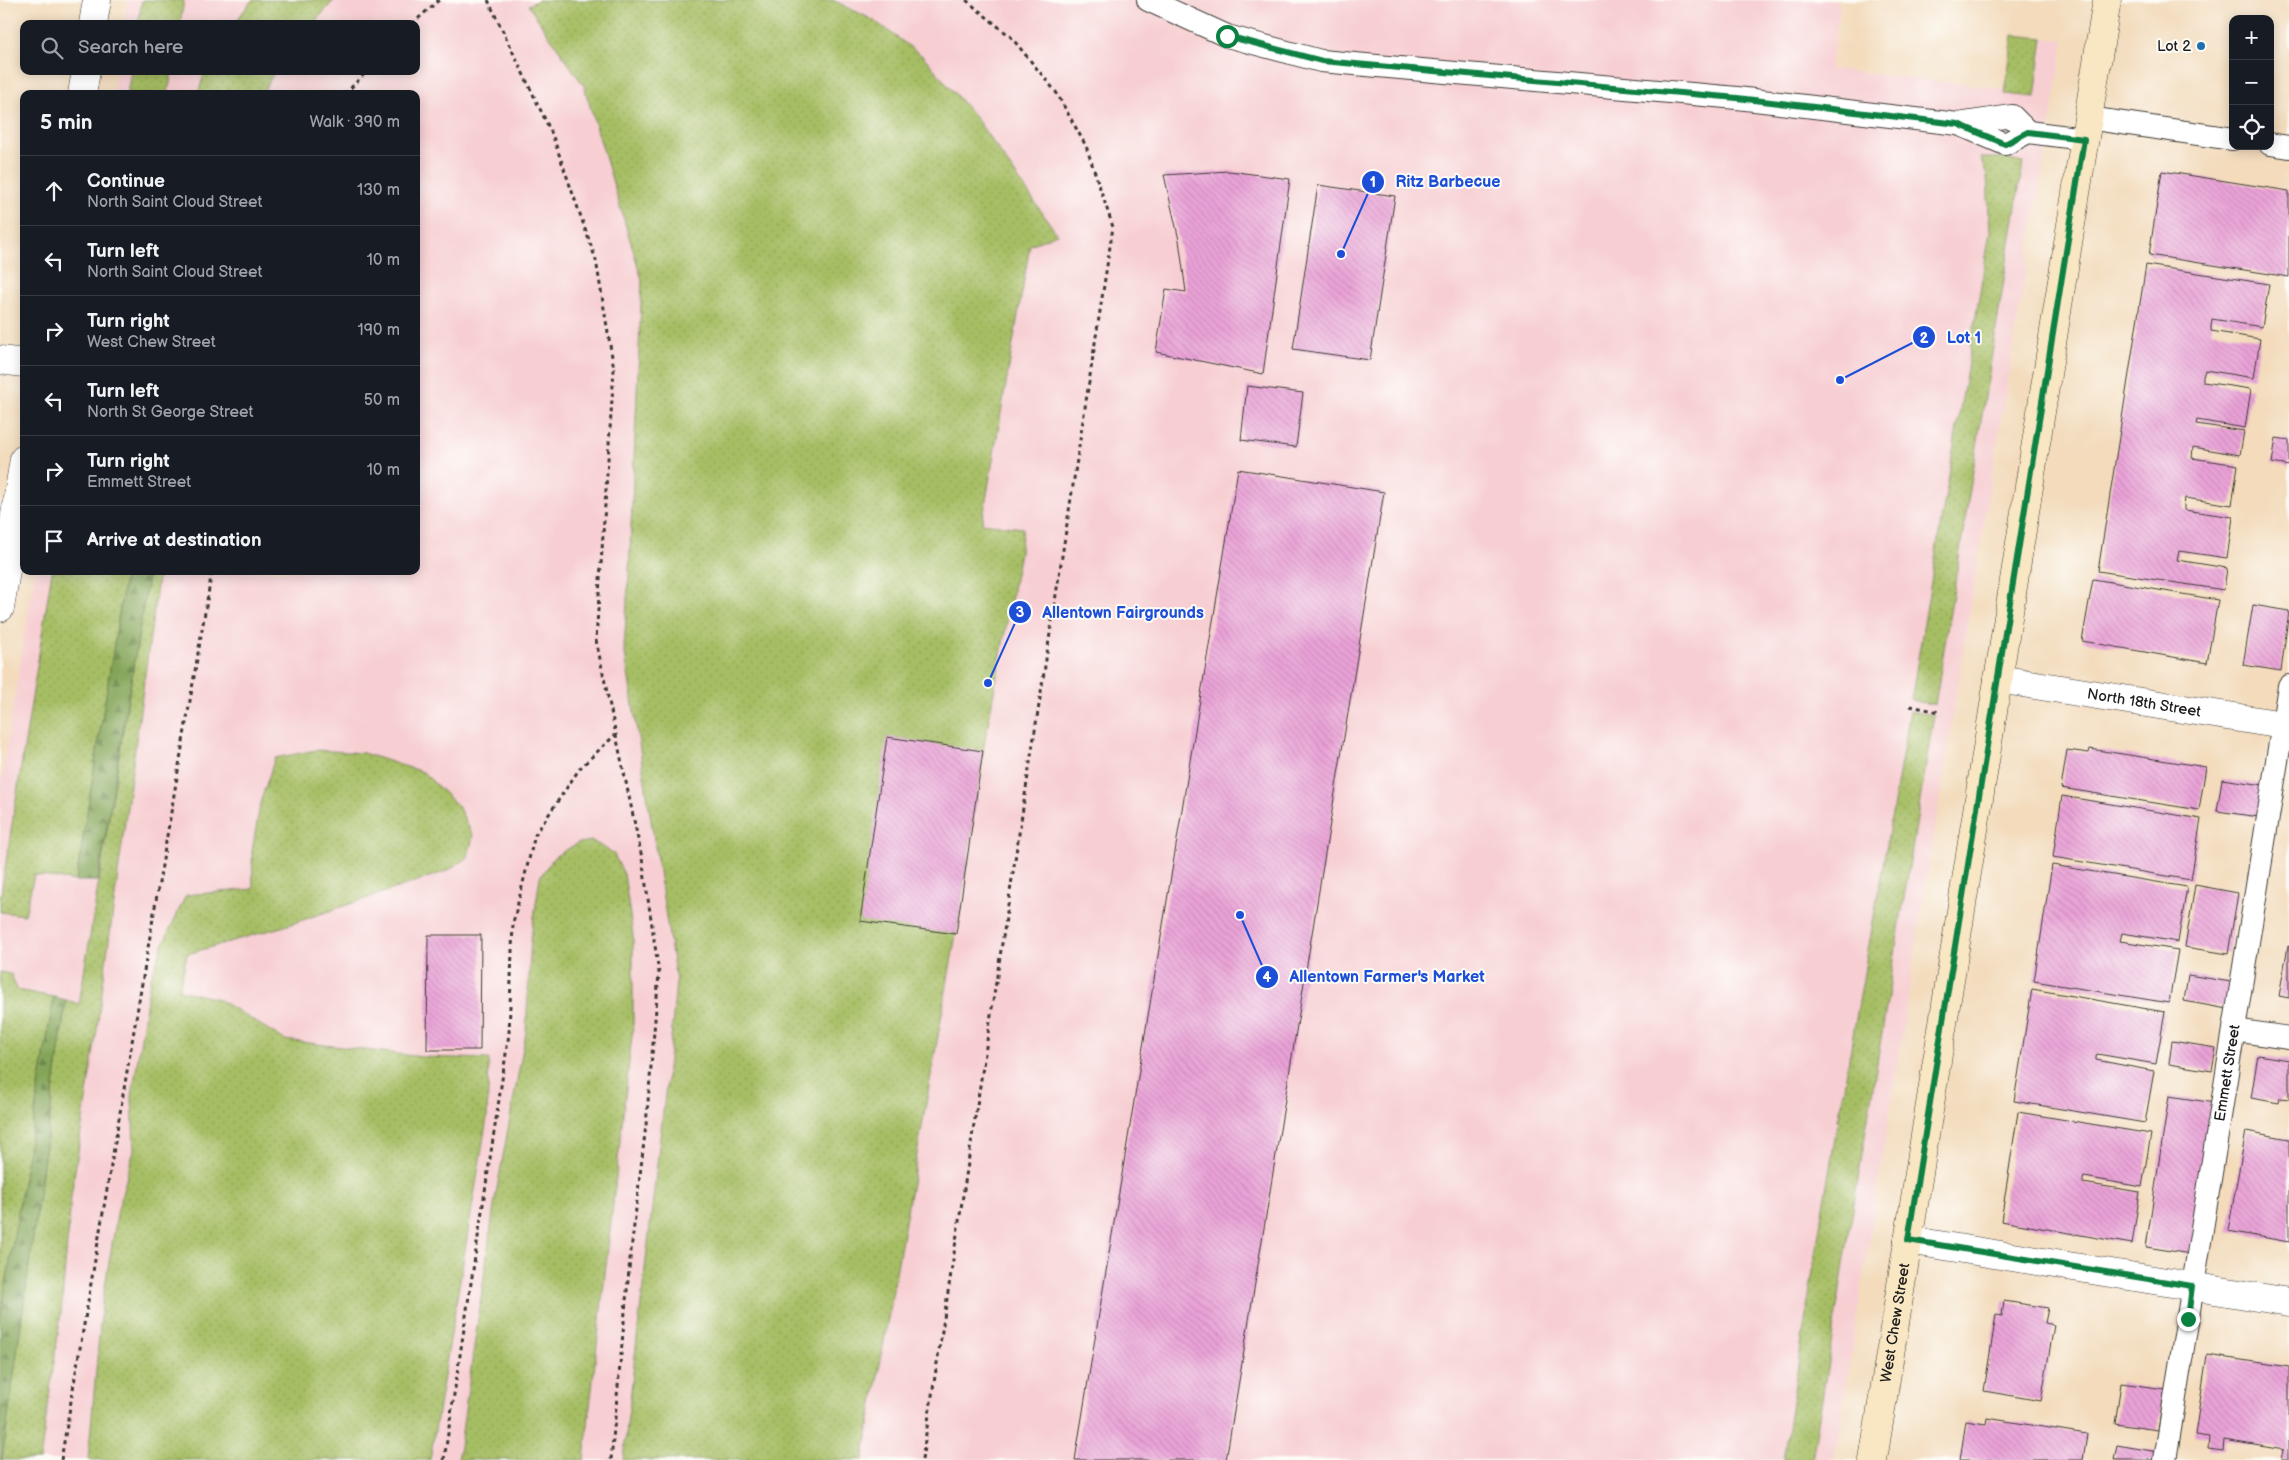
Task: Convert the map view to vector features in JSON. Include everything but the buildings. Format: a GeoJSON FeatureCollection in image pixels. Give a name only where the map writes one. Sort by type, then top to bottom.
{"type":"FeatureCollection","features":[{"type":"Feature","properties":{"kind":"street"},"geometry":{"type":"LineString","coordinates":[[94,20],[97,0]]}},
{"type":"Feature","properties":{"kind":"street","name":"West Chew Street"},"geometry":{"type":"LineString","coordinates":[[1873,1460],[2107,0]]}},
{"type":"Feature","properties":{"kind":"street"},"geometry":{"type":"LineString","coordinates":[[83,90],[85,75]]}},
{"type":"Feature","properties":{"kind":"street"},"geometry":{"type":"LineString","coordinates":[[0,360],[20,363]]}},
{"type":"Feature","properties":{"kind":"street"},"geometry":{"type":"LineString","coordinates":[[0,608],[20,484]]}},
{"type":"Feature","properties":{"kind":"street","name":"North 18th Street"},"geometry":{"type":"LineString","coordinates":[[1998,679],[2286,725]]}},
{"type":"Feature","properties":{"kind":"street"},"geometry":{"type":"LineString","coordinates":[[1908,1240],[2289,1302]]}},
{"type":"Feature","properties":{"kind":"lane"},"geometry":{"type":"LineString","coordinates":[[1148,0],[1227,36],[1322,61],[1727,97],[1958,124],[2012,116],[2028,132],[2086,128],[2229,139]]}},
{"type":"Feature","properties":{"kind":"lane"},"geometry":{"type":"LineString","coordinates":[[2274,145],[2289,147]]}},
{"type":"Feature","properties":{"kind":"lane","name":"Emmett Street"},"geometry":{"type":"LineString","coordinates":[[2165,1460],[2234,1030],[2286,725],[2289,686]]}},
{"type":"Feature","properties":{"kind":"lane"},"geometry":{"type":"LineString","coordinates":[[2234,1030],[2289,1038]]}},
{"type":"Feature","properties":{"kind":"path"},"geometry":{"type":"LineString","coordinates":[[416,20],[439,0]]}},
{"type":"Feature","properties":{"kind":"path"},"geometry":{"type":"LineString","coordinates":[[488,0],[552,134],[596,260],[614,369],[596,640],[642,858],[658,973],[646,1125],[630,1259],[611,1460]]}},
{"type":"Feature","properties":{"kind":"path"},"geometry":{"type":"LineString","coordinates":[[922,1460],[1113,227],[1086,146],[1056,92],[1011,37],[966,0]]}},
{"type":"Feature","properties":{"kind":"path"},"geometry":{"type":"LineString","coordinates":[[349,90],[363,75]]}},
{"type":"Feature","properties":{"kind":"path"},"geometry":{"type":"LineString","coordinates":[[61,1460],[211,575]]}},
{"type":"Feature","properties":{"kind":"path"},"geometry":{"type":"LineString","coordinates":[[1910,706],[1940,712]]}},
{"type":"Feature","properties":{"kind":"path"},"geometry":{"type":"LineString","coordinates":[[444,1460],[509,1034],[513,923],[535,835],[580,768],[615,735]]}},
{"type":"Feature","properties":{"kind":"shaded area"},"geometry":{"type":"Polygon","coordinates":[[[128,0],[1835,0],[1840,7],[1830,69],[2006,89],[2013,35],[2064,40],[1975,577],[1834,1460],[0,1460],[0,788],[34,575],[420,575],[420,90],[113,90],[115,75],[420,75],[420,20],[125,20],[128,0]]]}},
{"type":"Feature","properties":{"kind":"green space"},"geometry":{"type":"Polygon","coordinates":[[[142,0],[184,0],[181,20],[139,20],[142,0]]]}},
{"type":"Feature","properties":{"kind":"green space"},"geometry":{"type":"Polygon","coordinates":[[[252,0],[334,0],[316,20],[237,20],[252,0]]]}},
{"type":"Feature","properties":{"kind":"green space"},"geometry":{"type":"Polygon","coordinates":[[[539,0],[833,0],[873,20],[924,57],[978,121],[1057,234],[1030,245],[982,523],[1023,528],[1020,552],[983,751],[956,934],[863,1460],[623,1460],[670,1051],[676,981],[624,647],[642,280],[584,86],[528,5],[539,0]]]}},
{"type":"Feature","properties":{"kind":"green space"},"geometry":{"type":"Polygon","coordinates":[[[2013,35],[2043,38],[2035,97],[2005,94],[2013,35]]]}},
{"type":"Feature","properties":{"kind":"green space"},"geometry":{"type":"Polygon","coordinates":[[[130,75],[171,75],[169,90],[128,90],[130,75]]]}},
{"type":"Feature","properties":{"kind":"green space"},"geometry":{"type":"Polygon","coordinates":[[[204,75],[273,75],[264,90],[199,90],[204,75]]]}},
{"type":"Feature","properties":{"kind":"green space"},"geometry":{"type":"Polygon","coordinates":[[[1980,158],[2002,158],[2023,163],[1935,705],[1911,700],[1990,232],[1987,176],[1980,158]]]}},
{"type":"Feature","properties":{"kind":"green space"},"geometry":{"type":"Polygon","coordinates":[[[51,575],[125,575],[76,881],[34,875],[25,915],[0,912],[0,900],[51,575]]]}},
{"type":"Feature","properties":{"kind":"green space"},"geometry":{"type":"Polygon","coordinates":[[[125,575],[148,575],[98,881],[76,881],[125,575]]]}},
{"type":"Feature","properties":{"kind":"green space"},"geometry":{"type":"Polygon","coordinates":[[[148,575],[158,575],[96,1036],[71,1196],[61,1313],[40,1460],[2,1460],[66,1000],[79,1004],[148,575]]]}},
{"type":"Feature","properties":{"kind":"green space"},"geometry":{"type":"Polygon","coordinates":[[[1910,711],[1934,715],[1812,1460],[1783,1460],[1824,1201],[1910,711]]]}},
{"type":"Feature","properties":{"kind":"green space"},"geometry":{"type":"Polygon","coordinates":[[[316,750],[363,753],[423,772],[458,806],[473,836],[468,857],[447,871],[285,926],[187,954],[179,990],[218,999],[285,1040],[423,1057],[489,1059],[487,1118],[430,1460],[88,1460],[102,1303],[118,1209],[134,1150],[132,1096],[150,980],[162,946],[186,895],[253,889],[252,851],[261,800],[275,758],[316,750]]]}},
{"type":"Feature","properties":{"kind":"green space"},"geometry":{"type":"Polygon","coordinates":[[[592,841],[613,853],[624,874],[633,936],[633,1027],[584,1460],[458,1460],[495,1199],[526,1032],[531,937],[540,877],[554,857],[578,843],[592,841]]]}},
{"type":"Feature","properties":{"kind":"green space"},"geometry":{"type":"Polygon","coordinates":[[[0,972],[11,974],[17,990],[54,997],[0,1320],[0,972]]]}},
{"type":"Feature","properties":{"kind":"green space"},"geometry":{"type":"Polygon","coordinates":[[[54,997],[66,1000],[2,1460],[0,1460],[0,1320],[54,997]]]}},
{"type":"Feature","properties":{"kind":"place","name":"Lot 2"},"geometry":{"type":"Point","coordinates":[2201,46]}},
{"type":"Feature","properties":{"kind":"place","name":"Ritz Barbecue"},"geometry":{"type":"Point","coordinates":[1341,254]}},
{"type":"Feature","properties":{"kind":"place","name":"Lot 1"},"geometry":{"type":"Point","coordinates":[1840,380]}},
{"type":"Feature","properties":{"kind":"place","name":"Allentown Fairgrounds"},"geometry":{"type":"Point","coordinates":[988,683]}},
{"type":"Feature","properties":{"kind":"place","name":"Allentown Farmer's Market"},"geometry":{"type":"Point","coordinates":[1240,915]}},
{"type":"Feature","properties":{"kind":"route"},"geometry":{"type":"LineString","coordinates":[[1227,36],[1322,61],[1737,98],[1958,124],[2005,144],[2028,132],[2084,139],[1908,1240],[2192,1286],[2188,1319]]}}]}
